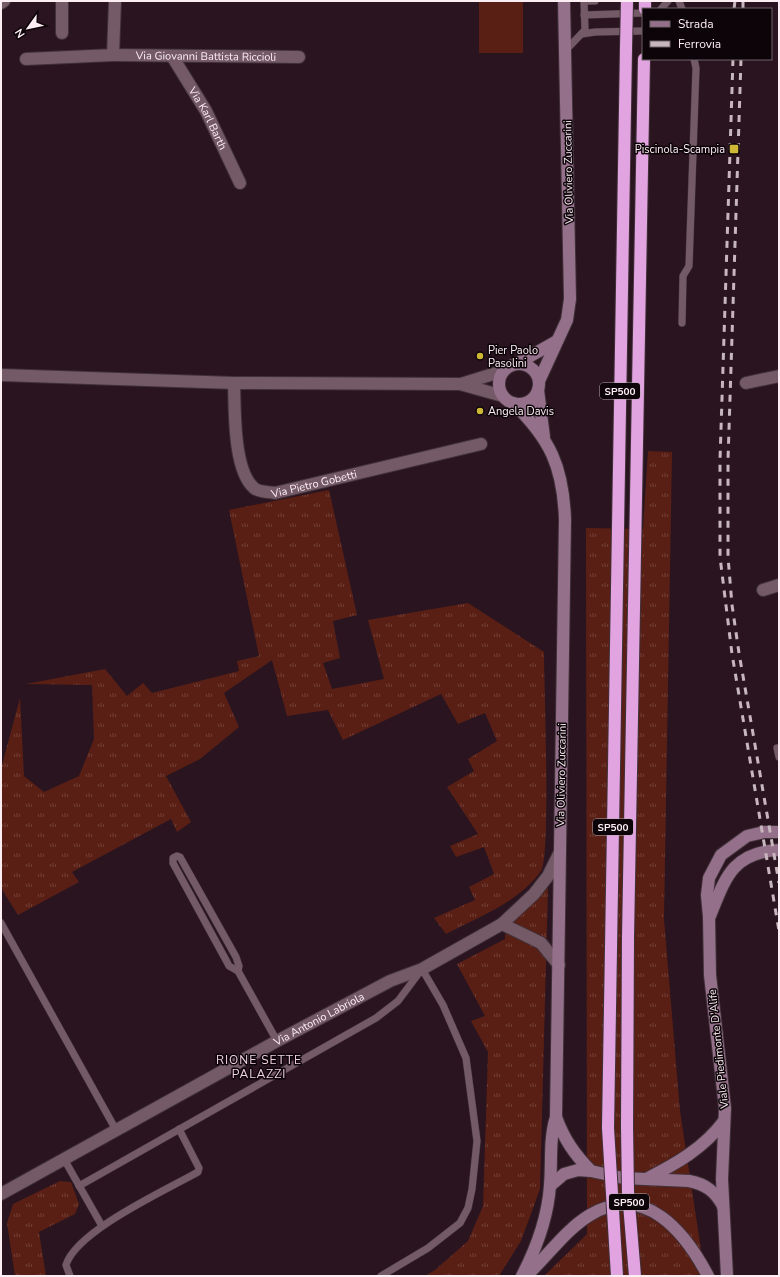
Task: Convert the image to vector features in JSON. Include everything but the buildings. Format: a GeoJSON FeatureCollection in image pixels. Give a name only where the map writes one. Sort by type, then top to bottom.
{"type":"FeatureCollection","features":[{"type":"Feature","properties":{"kind":"highway","name":"SP500"},"geometry":{"type":"LineString","coordinates":[[617,1276],[608,1128],[627,1]]}},
{"type":"Feature","properties":{"kind":"highway","name":"SP500"},"geometry":{"type":"LineString","coordinates":[[635,1276],[628,1192],[626,1082],[644,60]]}},
{"type":"Feature","properties":{"kind":"main road","name":"Via Oliviero Zuccarini"},"geometry":{"type":"LineString","coordinates":[[508,399],[525,403],[531,400],[539,386],[567,320],[570,299],[564,1]]}},
{"type":"Feature","properties":{"kind":"main road"},"geometry":{"type":"LineString","coordinates":[[508,399],[499,383],[503,371],[507,367],[518,363],[557,341]]}},
{"type":"Feature","properties":{"kind":"main road","name":"Via Oliviero Zuccarini"},"geometry":{"type":"LineString","coordinates":[[518,363],[529,366],[534,370],[539,386],[544,437],[560,475],[565,517],[556,1117],[552,1131],[550,1186],[543,1228],[522,1276]]}},
{"type":"Feature","properties":{"kind":"main road","name":"Via Oliviero Zuccarini"},"geometry":{"type":"LineString","coordinates":[[508,399],[544,437]]}},
{"type":"Feature","properties":{"kind":"main road","name":"Viale Piedimonte D'Alife"},"geometry":{"type":"LineString","coordinates":[[727,1276],[722,1179],[725,1108],[710,975],[709,917],[706,895],[709,878],[713,867],[721,855],[747,836],[778,829]]}},
{"type":"Feature","properties":{"kind":"main road","name":"Viale Piedimonte D'Alife"},"geometry":{"type":"LineString","coordinates":[[709,917],[723,882],[731,870],[743,860],[754,855],[779,850]]}},
{"type":"Feature","properties":{"kind":"main road","name":"Via Oliviero Zuccarini"},"geometry":{"type":"LineString","coordinates":[[556,1117],[562,1135],[570,1148],[591,1171]]}},
{"type":"Feature","properties":{"kind":"main road"},"geometry":{"type":"LineString","coordinates":[[642,1180],[666,1169],[691,1154],[714,1135],[724,1121]]}},
{"type":"Feature","properties":{"kind":"main road"},"geometry":{"type":"LineString","coordinates":[[550,1186],[569,1172],[591,1171],[602,1175],[642,1180],[699,1183],[709,1188],[718,1196],[724,1208]]}},
{"type":"Feature","properties":{"kind":"main road"},"geometry":{"type":"LineString","coordinates":[[526,1276],[570,1231],[590,1215],[606,1207],[621,1205],[640,1206],[660,1214],[675,1227],[691,1248],[708,1276]]}},
{"type":"Feature","properties":{"kind":"street"},"geometry":{"type":"LineString","coordinates":[[62,1],[62,33]]}},
{"type":"Feature","properties":{"kind":"street"},"geometry":{"type":"LineString","coordinates":[[113,55],[115,1]]}},
{"type":"Feature","properties":{"kind":"street","name":"Via Giovanni Battista Riccioli"},"geometry":{"type":"LineString","coordinates":[[26,59],[113,55],[299,57]]}},
{"type":"Feature","properties":{"kind":"street","name":"Via Karl Barth"},"geometry":{"type":"LineString","coordinates":[[172,56],[206,111],[240,184]]}},
{"type":"Feature","properties":{"kind":"street"},"geometry":{"type":"LineString","coordinates":[[1,375],[234,383],[460,384],[503,371]]}},
{"type":"Feature","properties":{"kind":"street"},"geometry":{"type":"LineString","coordinates":[[746,383],[779,376]]}},
{"type":"Feature","properties":{"kind":"street","name":"Via Pietro Gobetti"},"geometry":{"type":"LineString","coordinates":[[234,383],[235,428],[244,478],[255,489],[275,493],[481,444]]}},
{"type":"Feature","properties":{"kind":"street"},"geometry":{"type":"LineString","coordinates":[[460,384],[508,399]]}},
{"type":"Feature","properties":{"kind":"street"},"geometry":{"type":"LineString","coordinates":[[763,590],[779,585]]}},
{"type":"Feature","properties":{"kind":"street","name":"Via Antonio Labriola"},"geometry":{"type":"LineString","coordinates":[[1,1194],[277,1041],[390,981],[422,969],[502,924],[534,894],[548,876],[560,852]]}},
{"type":"Feature","properties":{"kind":"street"},"geometry":{"type":"LineString","coordinates":[[502,924],[541,943],[558,965]]}},
{"type":"Feature","properties":{"kind":"lane"},"geometry":{"type":"LineString","coordinates":[[566,51],[585,30],[584,1],[595,1]]}},
{"type":"Feature","properties":{"kind":"lane"},"geometry":{"type":"LineString","coordinates":[[584,14],[642,12]]}},
{"type":"Feature","properties":{"kind":"lane"},"geometry":{"type":"LineString","coordinates":[[582,34],[595,32],[642,31]]}},
{"type":"Feature","properties":{"kind":"lane"},"geometry":{"type":"LineString","coordinates":[[682,323],[683,276],[689,266],[696,68],[694,60]]}},
{"type":"Feature","properties":{"kind":"lane"},"geometry":{"type":"LineString","coordinates":[[777,748],[779,757]]}},
{"type":"Feature","properties":{"kind":"lane"},"geometry":{"type":"LineString","coordinates":[[238,971],[229,966],[226,962],[172,863],[173,858],[176,856],[180,857],[232,950],[238,962],[238,971],[277,1041]]}},
{"type":"Feature","properties":{"kind":"lane"},"geometry":{"type":"LineString","coordinates":[[1,923],[116,1130]]}},
{"type":"Feature","properties":{"kind":"lane"},"geometry":{"type":"LineString","coordinates":[[79,1186],[376,1018],[398,1001],[422,969],[443,1005],[466,1058],[477,1140],[472,1188],[468,1208],[460,1223],[428,1248],[380,1276]]}},
{"type":"Feature","properties":{"kind":"lane"},"geometry":{"type":"LineString","coordinates":[[70,1276],[66,1265],[71,1254],[102,1226],[198,1172],[199,1168],[179,1129]]}},
{"type":"Feature","properties":{"kind":"lane"},"geometry":{"type":"LineString","coordinates":[[64,1159],[102,1226]]}},
{"type":"Feature","properties":{"kind":"green space"},"geometry":{"type":"Polygon","coordinates":[[[523,1],[523,53],[479,53],[479,2],[523,1]]]}},
{"type":"Feature","properties":{"kind":"green space"},"geometry":{"type":"Polygon","coordinates":[[[648,451],[672,452],[664,919],[680,1111],[705,1276],[544,1276],[587,1234],[586,528],[643,529],[648,451]]]}},
{"type":"Feature","properties":{"kind":"green space"},"geometry":{"type":"Polygon","coordinates":[[[329,490],[357,615],[333,621],[340,658],[323,663],[332,689],[384,679],[368,620],[468,603],[544,652],[546,835],[544,859],[541,871],[522,892],[498,908],[446,934],[434,918],[475,900],[469,887],[494,874],[484,847],[456,857],[450,846],[478,834],[447,787],[474,771],[468,759],[497,741],[485,713],[458,724],[441,694],[343,740],[328,710],[287,716],[272,660],[224,693],[239,727],[200,759],[166,776],[191,822],[177,832],[171,819],[72,872],[79,882],[18,915],[1,888],[1,769],[20,698],[24,776],[44,792],[79,776],[94,739],[92,685],[26,684],[105,669],[127,696],[143,683],[152,693],[239,671],[237,661],[259,656],[229,510],[329,490]]]}},
{"type":"Feature","properties":{"kind":"green space"},"geometry":{"type":"Polygon","coordinates":[[[540,886],[548,888],[540,1189],[521,1241],[499,1276],[425,1276],[435,1270],[468,1241],[483,1206],[488,1052],[471,1021],[485,1016],[457,964],[505,939],[506,921],[540,886]]]}},
{"type":"Feature","properties":{"kind":"green space"},"geometry":{"type":"Polygon","coordinates":[[[60,1181],[71,1182],[79,1204],[75,1214],[39,1232],[46,1276],[15,1276],[7,1223],[13,1204],[60,1181]]]}},
{"type":"Feature","properties":{"kind":"railway"},"geometry":{"type":"LineString","coordinates":[[734,8],[735,1]]}},
{"type":"Feature","properties":{"kind":"railway"},"geometry":{"type":"LineString","coordinates":[[743,1],[743,8]]}},
{"type":"Feature","properties":{"kind":"railway"},"geometry":{"type":"LineString","coordinates":[[733,60],[720,460],[720,557],[732,654],[779,931]]}},
{"type":"Feature","properties":{"kind":"railway"},"geometry":{"type":"LineString","coordinates":[[741,60],[728,460],[728,557],[732,605],[739,653],[779,883]]}},
{"type":"Feature","properties":{"kind":"place","name":"Piscinola-Scampia"},"geometry":{"type":"Point","coordinates":[734,149]}},
{"type":"Feature","properties":{"kind":"place","name":"Pier Paolo Pasolini"},"geometry":{"type":"Point","coordinates":[480,356]}},
{"type":"Feature","properties":{"kind":"place","name":"Angela Davis"},"geometry":{"type":"Point","coordinates":[480,411]}},
{"type":"Feature","properties":{"kind":"district","name":"RIONE SETTE PALAZZI"},"geometry":{"type":"Point","coordinates":[259,1067]}}]}
